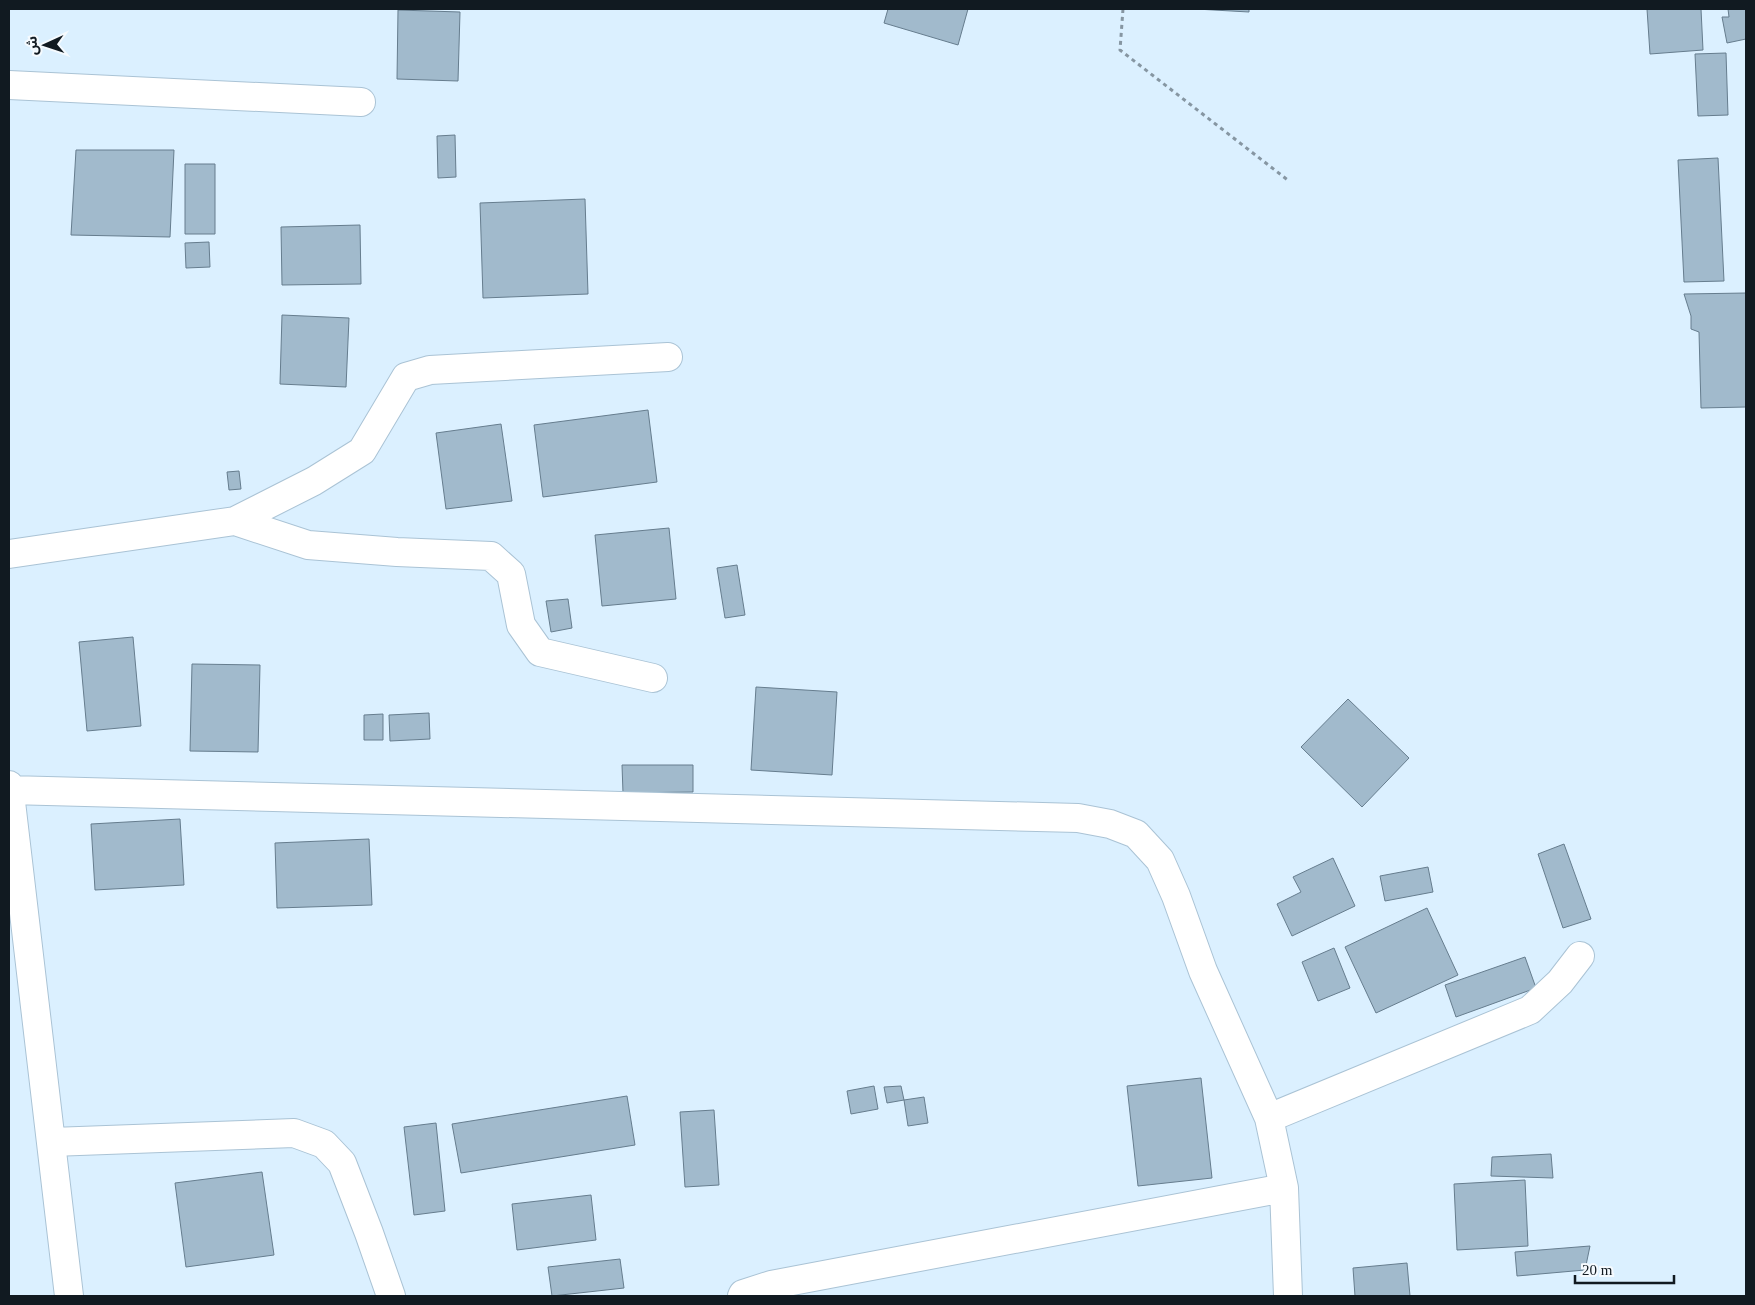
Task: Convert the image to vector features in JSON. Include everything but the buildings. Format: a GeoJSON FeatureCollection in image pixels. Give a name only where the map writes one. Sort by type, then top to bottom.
{"type":"FeatureCollection","features":[{"type":"Feature","properties":{"kind":"street"},"geometry":{"type":"LineString","coordinates":[[9,85],[361,102]]}},
{"type":"Feature","properties":{"kind":"street"},"geometry":{"type":"LineString","coordinates":[[9,554],[235,521],[314,481],[362,451],[406,377],[430,370],[668,357]]}},
{"type":"Feature","properties":{"kind":"street"},"geometry":{"type":"LineString","coordinates":[[235,521],[308,545],[397,552],[491,556],[511,574],[521,625],[540,652],[653,678]]}},
{"type":"Feature","properties":{"kind":"street"},"geometry":{"type":"LineString","coordinates":[[9,785],[69,1296]]}},
{"type":"Feature","properties":{"kind":"street"},"geometry":{"type":"LineString","coordinates":[[9,790],[1078,818],[1110,824],[1136,834],[1160,860],[1176,896],[1203,971],[1270,1118],[1284,1188],[1288,1296]]}},
{"type":"Feature","properties":{"kind":"street"},"geometry":{"type":"LineString","coordinates":[[1270,1118],[1530,1010],[1560,982],[1580,956]]}},
{"type":"Feature","properties":{"kind":"street"},"geometry":{"type":"LineString","coordinates":[[52,1142],[294,1133],[324,1144],[342,1164],[369,1232],[391,1296]]}},
{"type":"Feature","properties":{"kind":"street"},"geometry":{"type":"LineString","coordinates":[[742,1296],[743,1294],[771,1285],[1284,1188]]}},
{"type":"Feature","properties":{"kind":"path"},"geometry":{"type":"LineString","coordinates":[[1123,9],[1120,50],[1289,181]]}}]}
